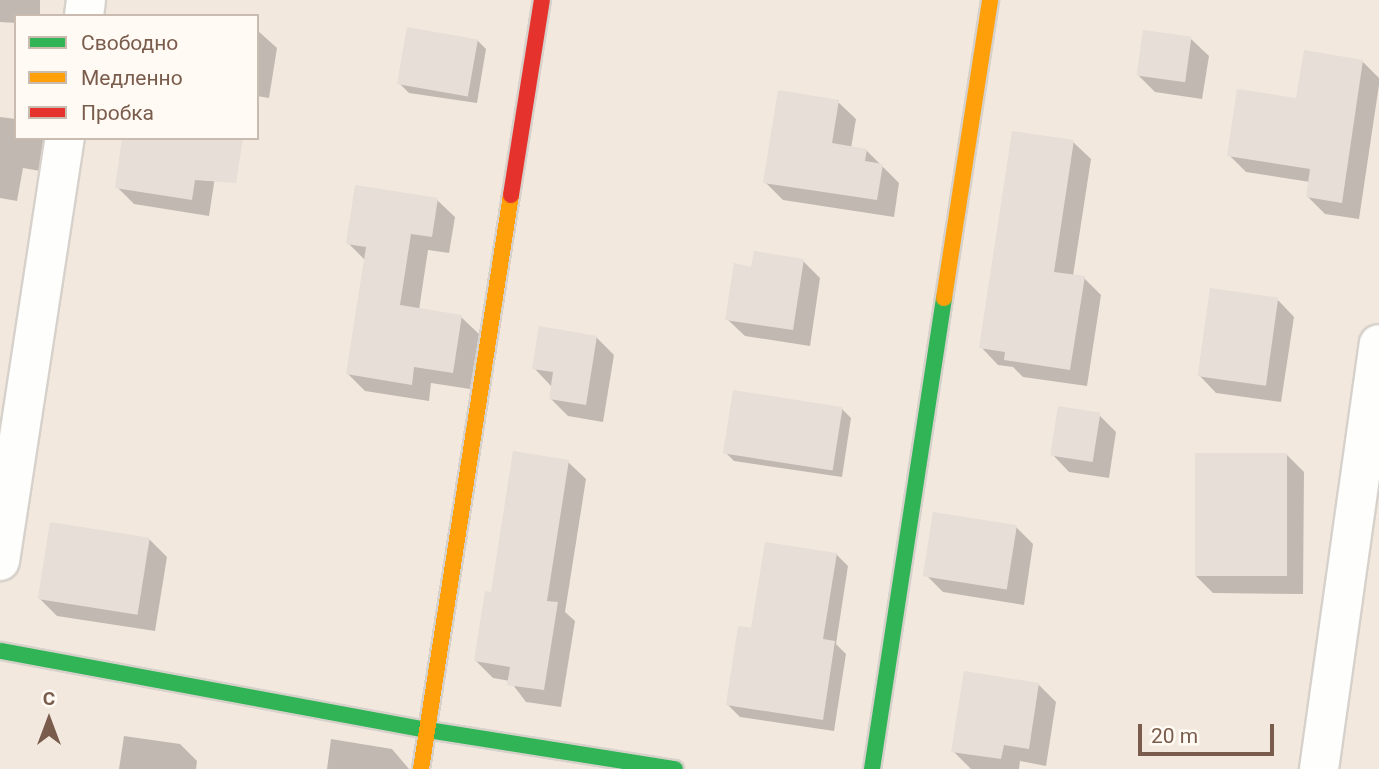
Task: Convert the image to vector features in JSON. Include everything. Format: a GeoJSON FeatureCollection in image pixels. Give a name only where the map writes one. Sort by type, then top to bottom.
{"type":"FeatureCollection","features":[{"type":"Feature","properties":{"kind":"street"},"geometry":{"type":"LineString","coordinates":[[421,769],[542,0]]}},
{"type":"Feature","properties":{"kind":"street"},"geometry":{"type":"LineString","coordinates":[[872,769],[990,0]]}},
{"type":"Feature","properties":{"kind":"street"},"geometry":{"type":"LineString","coordinates":[[0,561],[65,140]]}},
{"type":"Feature","properties":{"kind":"street"},"geometry":{"type":"LineString","coordinates":[[1319,769],[1379,344]]}},
{"type":"Feature","properties":{"kind":"street"},"geometry":{"type":"LineString","coordinates":[[0,657],[0,648],[428,730],[675,769]]}},
{"type":"Feature","properties":{"kind":"shaded area"},"geometry":{"type":"Polygon","coordinates":[[[0,0],[1379,0],[1379,769],[0,769],[0,0]]]}},
{"type":"Feature","properties":{"kind":"building"},"geometry":{"type":"Polygon","coordinates":[[[407,27],[478,40],[468,97],[397,84],[407,27]]]}},
{"type":"Feature","properties":{"kind":"building"},"geometry":{"type":"Polygon","coordinates":[[[1143,30],[1192,37],[1185,82],[1137,76],[1143,30]]]}},
{"type":"Feature","properties":{"kind":"building"},"geometry":{"type":"Polygon","coordinates":[[[1304,50],[1363,60],[1342,203],[1306,197],[1310,169],[1227,156],[1237,89],[1296,98],[1304,50]]]}},
{"type":"Feature","properties":{"kind":"building"},"geometry":{"type":"Polygon","coordinates":[[[778,90],[839,100],[832,143],[867,149],[865,161],[883,164],[877,200],[763,183],[778,90]]]}},
{"type":"Feature","properties":{"kind":"building"},"geometry":{"type":"Polygon","coordinates":[[[1012,131],[1074,140],[1054,272],[1085,276],[1070,370],[1004,360],[1005,352],[979,348],[1012,131]]]}},
{"type":"Feature","properties":{"kind":"building"},"geometry":{"type":"Polygon","coordinates":[[[122,140],[243,140],[236,183],[195,180],[192,200],[115,188],[122,140]]]}},
{"type":"Feature","properties":{"kind":"building"},"geometry":{"type":"Polygon","coordinates":[[[355,185],[438,198],[432,237],[411,234],[400,305],[462,315],[453,373],[414,367],[412,385],[346,374],[366,247],[346,244],[355,185]]]}},
{"type":"Feature","properties":{"kind":"building"},"geometry":{"type":"Polygon","coordinates":[[[754,251],[804,259],[793,330],[725,320],[734,263],[751,267],[754,251]]]}},
{"type":"Feature","properties":{"kind":"building"},"geometry":{"type":"Polygon","coordinates":[[[1210,288],[1278,298],[1266,386],[1198,376],[1210,288]]]}},
{"type":"Feature","properties":{"kind":"building"},"geometry":{"type":"Polygon","coordinates":[[[539,326],[597,336],[586,405],[549,399],[553,372],[532,369],[539,326]]]}},
{"type":"Feature","properties":{"kind":"building"},"geometry":{"type":"Polygon","coordinates":[[[733,390],[843,407],[833,471],[723,453],[733,390]]]}},
{"type":"Feature","properties":{"kind":"building"},"geometry":{"type":"Polygon","coordinates":[[[1058,406],[1100,413],[1093,462],[1050,455],[1058,406]]]}},
{"type":"Feature","properties":{"kind":"building"},"geometry":{"type":"Polygon","coordinates":[[[513,451],[569,460],[547,601],[558,602],[544,690],[507,685],[510,667],[474,661],[485,591],[491,592],[513,451]]]}},
{"type":"Feature","properties":{"kind":"building"},"geometry":{"type":"Polygon","coordinates":[[[1195,453],[1287,453],[1287,576],[1195,576],[1195,453]]]}},
{"type":"Feature","properties":{"kind":"building"},"geometry":{"type":"Polygon","coordinates":[[[933,512],[1017,525],[1007,589],[923,576],[933,512]]]}},
{"type":"Feature","properties":{"kind":"building"},"geometry":{"type":"Polygon","coordinates":[[[50,522],[150,538],[138,615],[38,599],[50,522]]]}},
{"type":"Feature","properties":{"kind":"building"},"geometry":{"type":"Polygon","coordinates":[[[765,542],[837,553],[823,639],[835,641],[823,720],[726,705],[738,626],[751,628],[765,542]]]}},
{"type":"Feature","properties":{"kind":"building"},"geometry":{"type":"Polygon","coordinates":[[[964,671],[1039,683],[1029,749],[1004,745],[1001,759],[951,752],[964,671]]]}},
{"type":"Feature","properties":{"kind":"traffic: fast"},"geometry":{"type":"LineString","coordinates":[[872,769],[944,298]]}},
{"type":"Feature","properties":{"kind":"traffic: fast"},"geometry":{"type":"LineString","coordinates":[[1,651],[428,730],[675,769]]}},
{"type":"Feature","properties":{"kind":"traffic: slow"},"geometry":{"type":"LineString","coordinates":[[944,298],[990,0]]}},
{"type":"Feature","properties":{"kind":"traffic: slow"},"geometry":{"type":"LineString","coordinates":[[421,769],[511,195]]}},
{"type":"Feature","properties":{"kind":"traffic: jam"},"geometry":{"type":"LineString","coordinates":[[511,195],[542,0]]}}]}
